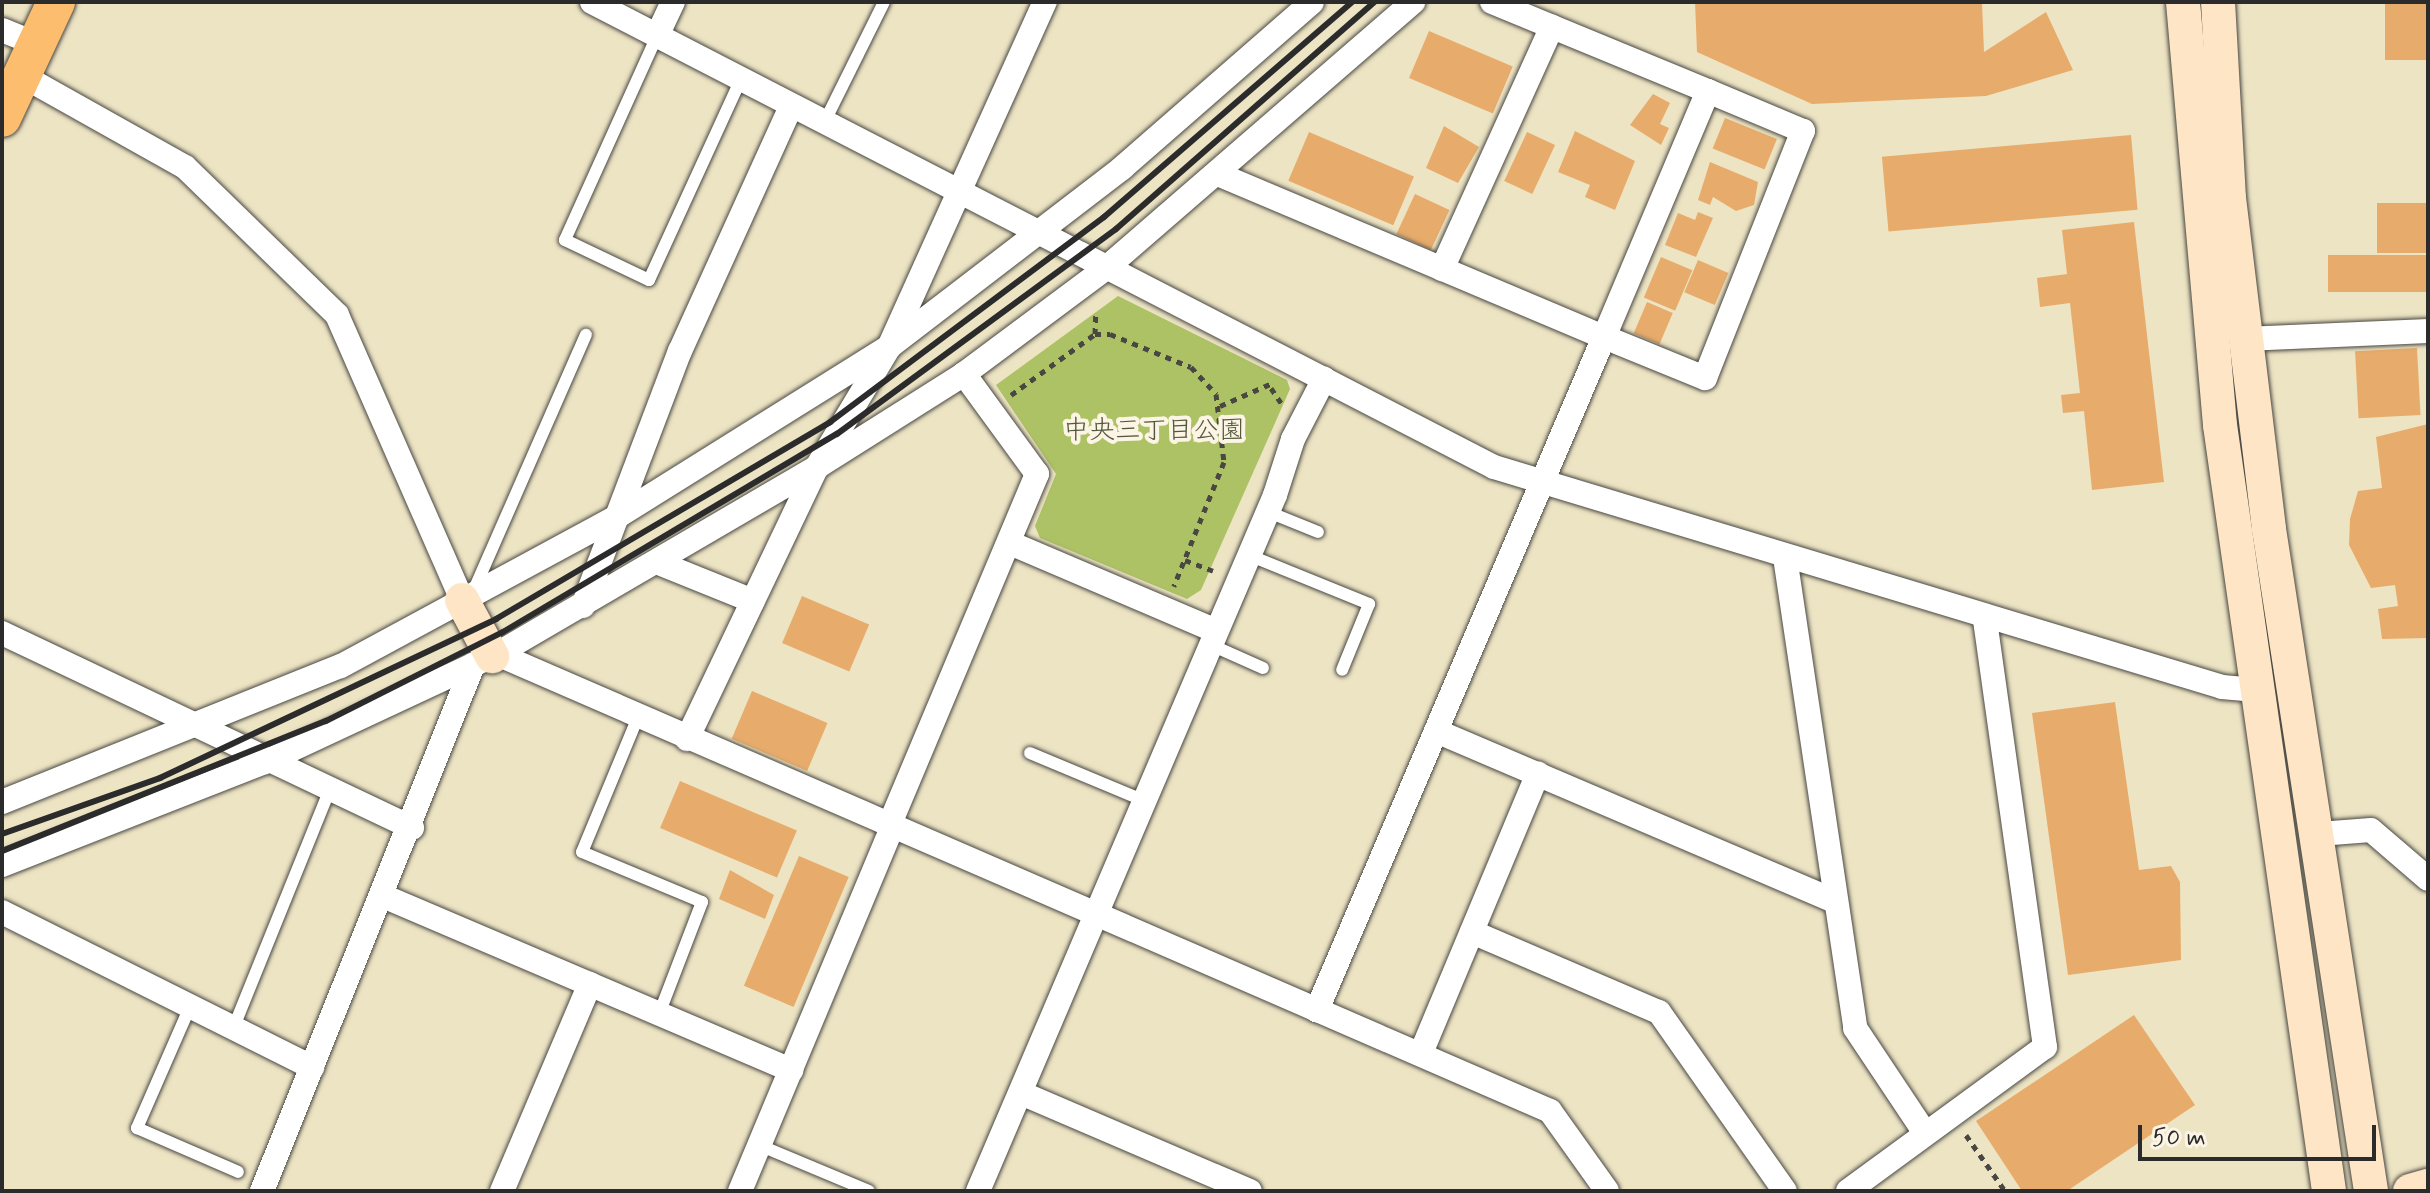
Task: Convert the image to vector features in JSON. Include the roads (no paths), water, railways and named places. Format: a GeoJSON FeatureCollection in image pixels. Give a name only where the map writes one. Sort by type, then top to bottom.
{"type":"FeatureCollection","features":[{"type":"Feature","properties":{"kind":"main road"},"geometry":{"type":"LineString","coordinates":[[2,118],[18,46],[56,2]]}},
{"type":"Feature","properties":{"kind":"street"},"geometry":{"type":"LineString","coordinates":[[592,2],[957,192],[1041,232],[1105,269],[1541,484],[2222,687],[2259,690]]}},
{"type":"Feature","properties":{"kind":"street"},"geometry":{"type":"LineString","coordinates":[[657,36],[673,2]]}},
{"type":"Feature","properties":{"kind":"street"},"geometry":{"type":"LineString","coordinates":[[687,739],[817,467],[889,347],[1045,2]]}},
{"type":"Feature","properties":{"kind":"street"},"geometry":{"type":"LineString","coordinates":[[2,802],[341,666],[615,518],[889,347],[1041,232],[1312,2]]}},
{"type":"Feature","properties":{"kind":"street"},"geometry":{"type":"LineString","coordinates":[[2,865],[265,762],[487,659],[659,563],[817,467],[964,374],[1105,269],[1220,175],[1413,2]]}},
{"type":"Feature","properties":{"kind":"street"},"geometry":{"type":"LineString","coordinates":[[1220,175],[1705,378],[1803,131],[1492,2]]}},
{"type":"Feature","properties":{"kind":"street"},"geometry":{"type":"LineString","coordinates":[[2183,2],[2203,272],[2329,1191]]}},
{"type":"Feature","properties":{"kind":"street"},"geometry":{"type":"LineString","coordinates":[[2218,2],[2245,339],[2371,1191]]}},
{"type":"Feature","properties":{"kind":"street"},"geometry":{"type":"LineString","coordinates":[[1442,269],[1552,27]]}},
{"type":"Feature","properties":{"kind":"street"},"geometry":{"type":"LineString","coordinates":[[18,46],[185,167],[337,315],[467,597],[487,659],[383,896],[262,1191]]}},
{"type":"Feature","properties":{"kind":"street"},"geometry":{"type":"LineString","coordinates":[[1317,1010],[1708,91]]}},
{"type":"Feature","properties":{"kind":"street"},"geometry":{"type":"LineString","coordinates":[[583,606],[680,351],[791,106]]}},
{"type":"Feature","properties":{"kind":"street"},"geometry":{"type":"LineString","coordinates":[[2245,339],[2428,331]]}},
{"type":"Feature","properties":{"kind":"street"},"geometry":{"type":"LineString","coordinates":[[740,1191],[1037,474],[964,374]]}},
{"type":"Feature","properties":{"kind":"street"},"geometry":{"type":"LineString","coordinates":[[978,1191],[1096,916],[1116,857],[1147,802],[1211,637],[1324,379]]}},
{"type":"Feature","properties":{"kind":"street"},"geometry":{"type":"LineString","coordinates":[[1010,543],[1164,609],[1211,637]]}},
{"type":"Feature","properties":{"kind":"street"},"geometry":{"type":"LineString","coordinates":[[1785,557],[1855,1028],[1925,1133]]}},
{"type":"Feature","properties":{"kind":"street"},"geometry":{"type":"LineString","coordinates":[[659,563],[753,601]]}},
{"type":"Feature","properties":{"kind":"street"},"geometry":{"type":"LineString","coordinates":[[1848,1191],[2045,1047],[1985,618]]}},
{"type":"Feature","properties":{"kind":"street"},"geometry":{"type":"LineString","coordinates":[[2,633],[265,762],[412,828]]}},
{"type":"Feature","properties":{"kind":"street"},"geometry":{"type":"LineString","coordinates":[[487,659],[638,717],[1550,1111],[1607,1191]]}},
{"type":"Feature","properties":{"kind":"street"},"geometry":{"type":"LineString","coordinates":[[1436,731],[1834,901]]}},
{"type":"Feature","properties":{"kind":"street"},"geometry":{"type":"LineString","coordinates":[[1421,1053],[1538,773]]}},
{"type":"Feature","properties":{"kind":"street"},"geometry":{"type":"LineString","coordinates":[[2319,834],[2371,830],[2428,879]]}},
{"type":"Feature","properties":{"kind":"street"},"geometry":{"type":"LineString","coordinates":[[383,896],[791,1070]]}},
{"type":"Feature","properties":{"kind":"street"},"geometry":{"type":"LineString","coordinates":[[2,912],[232,1032],[312,1067]]}},
{"type":"Feature","properties":{"kind":"street"},"geometry":{"type":"LineString","coordinates":[[1472,932],[1659,1012],[1785,1191]]}},
{"type":"Feature","properties":{"kind":"street"},"geometry":{"type":"LineString","coordinates":[[502,1191],[590,984]]}},
{"type":"Feature","properties":{"kind":"street"},"geometry":{"type":"LineString","coordinates":[[1021,1093],[1250,1191]]}},
{"type":"Feature","properties":{"kind":"street"},"geometry":{"type":"LineString","coordinates":[[2410,1191],[2428,1186]]}},
{"type":"Feature","properties":{"kind":"lane"},"geometry":{"type":"LineString","coordinates":[[824,123],[884,2]]}},
{"type":"Feature","properties":{"kind":"lane"},"geometry":{"type":"LineString","coordinates":[[657,36],[565,240],[649,280],[741,79]]}},
{"type":"Feature","properties":{"kind":"lane"},"geometry":{"type":"LineString","coordinates":[[467,597],[586,335]]}},
{"type":"Feature","properties":{"kind":"lane"},"geometry":{"type":"LineString","coordinates":[[1266,511],[1318,532]]}},
{"type":"Feature","properties":{"kind":"lane"},"geometry":{"type":"LineString","coordinates":[[1246,554],[1369,604],[1342,670]]}},
{"type":"Feature","properties":{"kind":"lane"},"geometry":{"type":"LineString","coordinates":[[1211,637],[1263,668]]}},
{"type":"Feature","properties":{"kind":"lane"},"geometry":{"type":"LineString","coordinates":[[638,717],[582,852],[702,902],[659,1014]]}},
{"type":"Feature","properties":{"kind":"lane"},"geometry":{"type":"LineString","coordinates":[[1030,753],[1147,802]]}},
{"type":"Feature","properties":{"kind":"lane"},"geometry":{"type":"LineString","coordinates":[[232,1032],[329,791]]}},
{"type":"Feature","properties":{"kind":"lane"},"geometry":{"type":"LineString","coordinates":[[189,1009],[137,1128],[238,1172]]}},
{"type":"Feature","properties":{"kind":"lane"},"geometry":{"type":"LineString","coordinates":[[759,1145],[869,1191]]}},
{"type":"Feature","properties":{"kind":"railway"},"geometry":{"type":"LineString","coordinates":[[2,834],[160,778],[496,619],[830,422],[1104,217],[1352,2]]}},
{"type":"Feature","properties":{"kind":"railway"},"geometry":{"type":"LineString","coordinates":[[2,851],[326,721],[503,632],[837,434],[1116,229],[1374,2]]}},
{"type":"Feature","properties":{"kind":"park label","name":"中央三丁目公園"},"geometry":{"type":"Point","coordinates":[1154,432]}}]}
